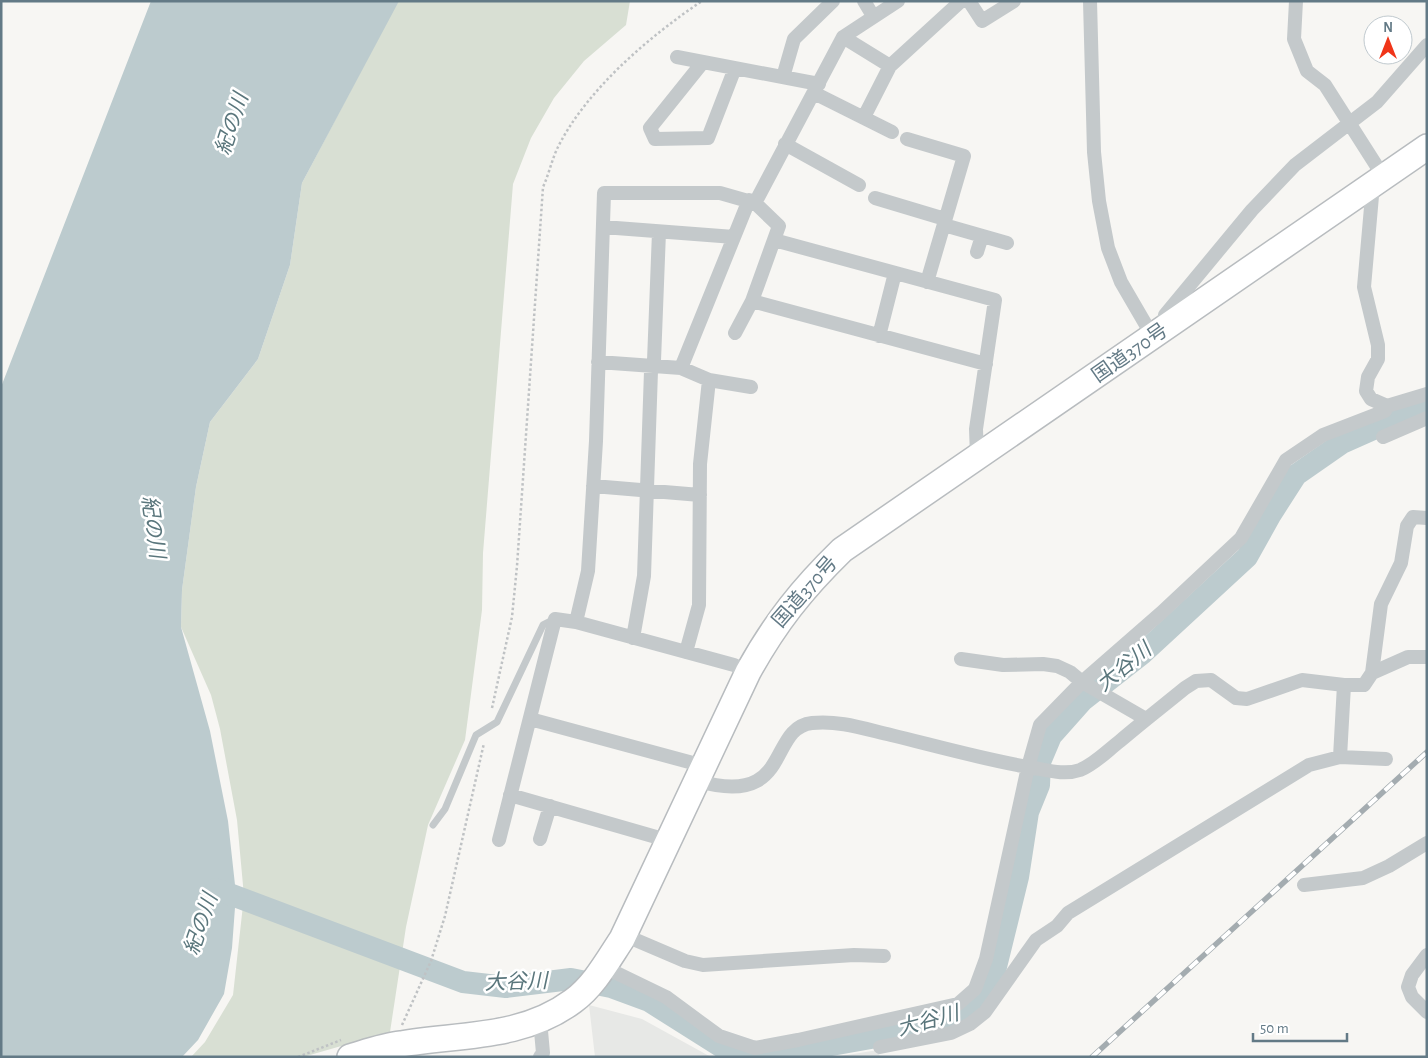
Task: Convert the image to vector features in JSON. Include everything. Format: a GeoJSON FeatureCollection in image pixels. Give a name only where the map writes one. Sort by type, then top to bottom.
{"type":"FeatureCollection","features":[{"type":"Feature","properties":{"kind":"highway","name":"国道370号"},"geometry":{"type":"LineString","coordinates":[[350,1057],[402,1044],[493,1034],[540,1020],[573,1001],[601,971],[624,935],[670,841],[748,672],[766,640],[805,587],[842,550],[1427,147]]}},
{"type":"Feature","properties":{"kind":"street"},"geometry":{"type":"LineString","coordinates":[[783,77],[794,39],[833,1]]}},
{"type":"Feature","properties":{"kind":"street"},"geometry":{"type":"LineString","coordinates":[[864,1],[872,16]]}},
{"type":"Feature","properties":{"kind":"street"},"geometry":{"type":"LineString","coordinates":[[681,368],[734,237],[817,89],[843,36],[898,1]]}},
{"type":"Feature","properties":{"kind":"street"},"geometry":{"type":"LineString","coordinates":[[864,117],[890,66],[961,1]]}},
{"type":"Feature","properties":{"kind":"street"},"geometry":{"type":"LineString","coordinates":[[969,1],[982,21],[1014,1]]}},
{"type":"Feature","properties":{"kind":"street"},"geometry":{"type":"LineString","coordinates":[[1090,1],[1094,152],[1108,248],[1120,282],[1158,333]]}},
{"type":"Feature","properties":{"kind":"street"},"geometry":{"type":"LineString","coordinates":[[1296,1],[1294,39],[1307,71],[1325,85],[1349,124],[1375,182],[1372,196],[1364,287],[1378,345],[1378,358],[1368,377],[1366,391],[1371,399],[1387,406],[1427,394]]}},
{"type":"Feature","properties":{"kind":"street"},"geometry":{"type":"LineString","coordinates":[[843,36],[890,66]]}},
{"type":"Feature","properties":{"kind":"street"},"geometry":{"type":"LineString","coordinates":[[1158,333],[1165,315],[1252,210],[1295,165],[1377,102],[1427,44]]}},
{"type":"Feature","properties":{"kind":"street"},"geometry":{"type":"LineString","coordinates":[[677,57],[783,77],[817,89],[892,132]]}},
{"type":"Feature","properties":{"kind":"street"},"geometry":{"type":"LineString","coordinates":[[704,62],[650,128],[655,139],[708,138],[735,68]]}},
{"type":"Feature","properties":{"kind":"street"},"geometry":{"type":"LineString","coordinates":[[908,139],[964,156],[927,282]]}},
{"type":"Feature","properties":{"kind":"street"},"geometry":{"type":"LineString","coordinates":[[785,144],[859,185]]}},
{"type":"Feature","properties":{"kind":"street"},"geometry":{"type":"LineString","coordinates":[[576,622],[588,571],[604,193],[720,192],[752,202],[779,226],[752,301],[735,333]]}},
{"type":"Feature","properties":{"kind":"street"},"geometry":{"type":"LineString","coordinates":[[875,198],[1007,243]]}},
{"type":"Feature","properties":{"kind":"street"},"geometry":{"type":"LineString","coordinates":[[603,227],[734,237]]}},
{"type":"Feature","properties":{"kind":"street"},"geometry":{"type":"LineString","coordinates":[[633,638],[644,576],[646,490],[659,232]]}},
{"type":"Feature","properties":{"kind":"street"},"geometry":{"type":"LineString","coordinates":[[977,252],[982,236]]}},
{"type":"Feature","properties":{"kind":"street"},"geometry":{"type":"LineString","coordinates":[[774,240],[995,300],[976,429],[977,456]]}},
{"type":"Feature","properties":{"kind":"street"},"geometry":{"type":"LineString","coordinates":[[879,336],[895,273]]}},
{"type":"Feature","properties":{"kind":"street"},"geometry":{"type":"LineString","coordinates":[[752,301],[986,364]]}},
{"type":"Feature","properties":{"kind":"street"},"geometry":{"type":"LineString","coordinates":[[598,362],[681,368],[709,380],[751,387]]}},
{"type":"Feature","properties":{"kind":"street"},"geometry":{"type":"LineString","coordinates":[[686,652],[699,605],[700,464],[709,380]]}},
{"type":"Feature","properties":{"kind":"street"},"geometry":{"type":"LineString","coordinates":[[601,971],[666,997],[720,1036],[755,1048],[958,1004],[975,988],[986,960],[1028,767],[1040,725],[1082,682],[1161,613],[1241,538],[1286,460],[1323,435],[1385,411],[1387,406]]}},
{"type":"Feature","properties":{"kind":"street"},"geometry":{"type":"LineString","coordinates":[[1383,437],[1427,418]]}},
{"type":"Feature","properties":{"kind":"street"},"geometry":{"type":"LineString","coordinates":[[593,486],[700,495]]}},
{"type":"Feature","properties":{"kind":"street"},"geometry":{"type":"LineString","coordinates":[[530,719],[701,773],[724,786],[744,786],[757,782],[776,762],[787,742],[799,727],[822,722],[858,727],[1042,770],[1067,772],[1090,765],[1196,681],[1211,680],[1236,698],[1247,699],[1302,680],[1344,685],[1364,684],[1372,673],[1381,604],[1401,563],[1407,526],[1413,517],[1427,518]]}},
{"type":"Feature","properties":{"kind":"street"},"geometry":{"type":"LineString","coordinates":[[499,840],[555,619],[576,622],[686,652],[748,672]]}},
{"type":"Feature","properties":{"kind":"street"},"geometry":{"type":"LineString","coordinates":[[1372,673],[1408,656],[1427,657]]}},
{"type":"Feature","properties":{"kind":"street"},"geometry":{"type":"LineString","coordinates":[[961,659],[1003,665],[1043,664],[1057,666],[1146,719]]}},
{"type":"Feature","properties":{"kind":"street"},"geometry":{"type":"LineString","coordinates":[[1340,757],[1344,685]]}},
{"type":"Feature","properties":{"kind":"street"},"geometry":{"type":"LineString","coordinates":[[880,1047],[951,1033],[970,1024],[985,1012],[1036,940],[1057,926],[1068,913],[1309,765],[1340,757],[1386,759]]}},
{"type":"Feature","properties":{"kind":"street"},"geometry":{"type":"LineString","coordinates":[[510,795],[670,841]]}},
{"type":"Feature","properties":{"kind":"street"},"geometry":{"type":"LineString","coordinates":[[540,839],[550,806]]}},
{"type":"Feature","properties":{"kind":"street"},"geometry":{"type":"LineString","coordinates":[[1304,885],[1363,878],[1390,866],[1427,843]]}},
{"type":"Feature","properties":{"kind":"street"},"geometry":{"type":"LineString","coordinates":[[624,935],[685,961],[703,965],[854,955],[884,956]]}},
{"type":"Feature","properties":{"kind":"street"},"geometry":{"type":"LineString","coordinates":[[1427,954],[1412,975],[1408,987],[1412,998],[1427,1012]]}},
{"type":"Feature","properties":{"kind":"street"},"geometry":{"type":"LineString","coordinates":[[540,1020],[543,1053],[540,1057]]}},
{"type":"Feature","properties":{"kind":"lane"},"geometry":{"type":"LineString","coordinates":[[433,825],[445,810],[476,735],[487,730],[497,722],[544,625],[555,619]]}},
{"type":"Feature","properties":{"kind":"path"},"geometry":{"type":"LineString","coordinates":[[402,1044],[401,1028],[431,961],[445,916],[512,617],[525,474],[537,249],[544,186],[558,147],[574,122],[605,84],[662,28],[702,1]]}},
{"type":"Feature","properties":{"kind":"shaded area"},"geometry":{"type":"Polygon","coordinates":[[[398,1],[630,1],[626,25],[584,61],[554,98],[531,138],[513,184],[483,553],[482,610],[465,740],[428,825],[406,927],[390,1032],[303,1057],[191,1057],[205,1042],[233,995],[244,896],[237,820],[220,729],[211,695],[181,627],[182,590],[196,487],[210,422],[258,359],[290,265],[302,183],[398,1]]]}},
{"type":"Feature","properties":{"kind":"shaded area"},"geometry":{"type":"Polygon","coordinates":[[[589,1005],[642,1019],[711,1057],[595,1057],[589,1005]]]}},
{"type":"Feature","properties":{"kind":"shaded area"},"geometry":{"type":"Polygon","coordinates":[[[878,1050],[880,1057],[835,1057],[878,1050]]]}},
{"type":"Feature","properties":{"kind":"water","name":"紀の川"},"geometry":{"type":"Polygon","coordinates":[[[151,1],[399,1],[302,183],[290,265],[258,359],[210,422],[196,487],[182,590],[181,627],[210,731],[228,821],[236,894],[232,948],[224,994],[198,1040],[182,1057],[1,1057],[1,387],[151,1]]]}},
{"type":"Feature","properties":{"kind":"waterway","name":"大谷川"},"geometry":{"type":"LineString","coordinates":[[216,889],[463,982],[506,987],[571,979],[611,987],[649,1001],[733,1054],[763,1057],[871,1038],[955,1017],[981,1003],[994,975],[1018,877],[1028,812],[1039,785],[1040,762],[1051,736],[1083,700],[1143,653],[1247,557],[1296,475],[1342,443],[1387,423],[1427,410]]}},
{"type":"Feature","properties":{"kind":"railway"},"geometry":{"type":"LineString","coordinates":[[1092,1057],[1427,752]]}}]}
